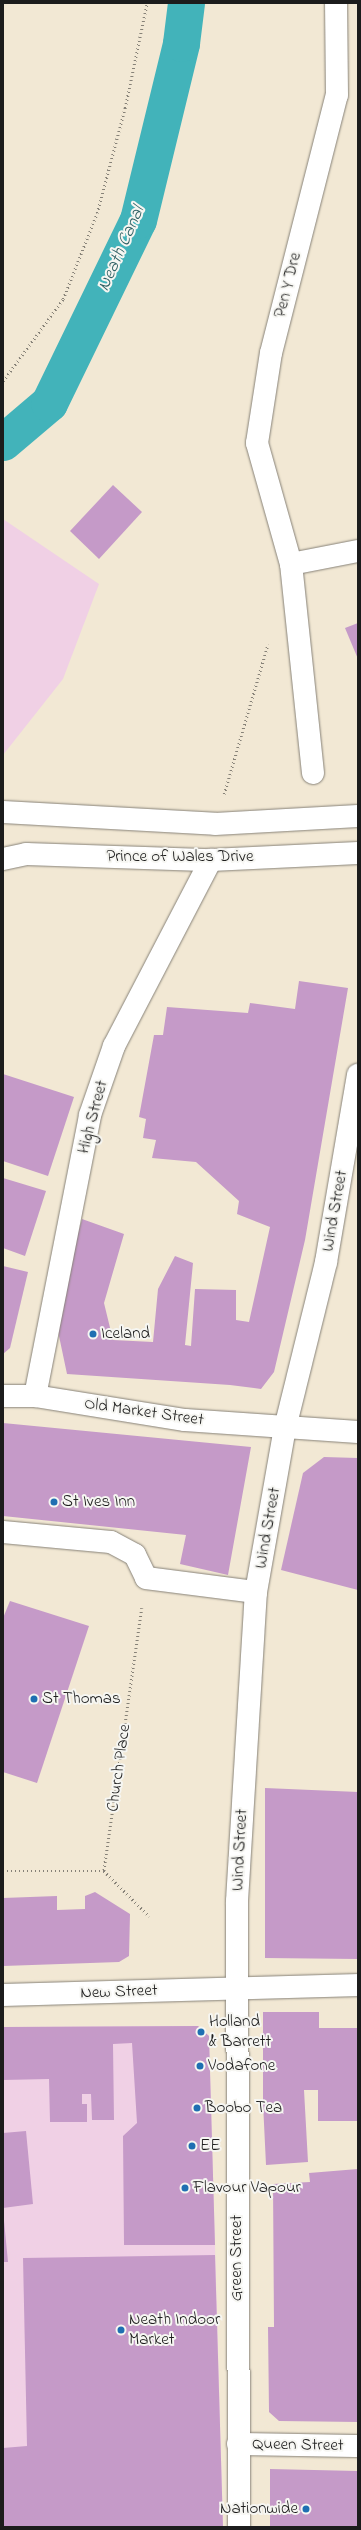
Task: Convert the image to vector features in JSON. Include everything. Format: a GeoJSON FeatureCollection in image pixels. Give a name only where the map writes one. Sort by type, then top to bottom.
{"type":"FeatureCollection","features":[{"type":"Feature","properties":{"kind":"street","name":"Pen Y Dre"},"geometry":{"type":"LineString","coordinates":[[313,773],[291,564],[257,443],[271,353],[337,95],[336,3]]}},
{"type":"Feature","properties":{"kind":"street"},"geometry":{"type":"LineString","coordinates":[[291,564],[358,551]]}},
{"type":"Feature","properties":{"kind":"street","name":"Prince of Wales Drive"},"geometry":{"type":"LineString","coordinates":[[3,812],[215,824],[358,816]]}},
{"type":"Feature","properties":{"kind":"street","name":"Prince of Wales Drive"},"geometry":{"type":"LineString","coordinates":[[3,859],[26,854],[211,860],[358,853]]}},
{"type":"Feature","properties":{"kind":"street","name":"High Street"},"geometry":{"type":"LineString","coordinates":[[35,1396],[90,1115],[114,1046],[211,860]]}},
{"type":"Feature","properties":{"kind":"street","name":"Wind Street"},"geometry":{"type":"LineString","coordinates":[[236,1988],[237,1901],[256,1592],[285,1428],[326,1262],[358,1075]]}},
{"type":"Feature","properties":{"kind":"street","name":"Old Market Street"},"geometry":{"type":"LineString","coordinates":[[3,1396],[35,1396],[185,1420],[358,1432]]}},
{"type":"Feature","properties":{"kind":"street"},"geometry":{"type":"LineString","coordinates":[[3,1532],[111,1542],[135,1554],[146,1578],[256,1592]]}},
{"type":"Feature","properties":{"kind":"street","name":"New Street"},"geometry":{"type":"LineString","coordinates":[[3,1996],[358,1985]]}},
{"type":"Feature","properties":{"kind":"street","name":"Green Street"},"geometry":{"type":"LineString","coordinates":[[236,1988],[239,2527]]}},
{"type":"Feature","properties":{"kind":"street","name":"Queen Street"},"geometry":{"type":"LineString","coordinates":[[238,2444],[358,2446]]}},
{"type":"Feature","properties":{"kind":"path"},"geometry":{"type":"LineString","coordinates":[[3,381],[63,299],[97,214],[125,108],[147,3]]}},
{"type":"Feature","properties":{"kind":"path"},"geometry":{"type":"LineString","coordinates":[[215,824],[269,641]]}},
{"type":"Feature","properties":{"kind":"path","name":"Church Place"},"geometry":{"type":"LineString","coordinates":[[104,1871],[146,1578]]}},
{"type":"Feature","properties":{"kind":"path"},"geometry":{"type":"LineString","coordinates":[[3,1870],[104,1871],[150,1916]]}},
{"type":"Feature","properties":{"kind":"shaded area"},"geometry":{"type":"Polygon","coordinates":[[[3,519],[99,584],[63,679],[3,755],[3,519]]]}},
{"type":"Feature","properties":{"kind":"shaded area"},"geometry":{"type":"Polygon","coordinates":[[[198,2026],[209,2036],[223,2527],[3,2527],[3,2027],[198,2026]]]}},
{"type":"Feature","properties":{"kind":"building"},"geometry":{"type":"Polygon","coordinates":[[[113,485],[142,512],[99,559],[70,531],[113,485]]]}},
{"type":"Feature","properties":{"kind":"building"},"geometry":{"type":"Polygon","coordinates":[[[358,623],[358,659],[345,628],[358,623]]]}},
{"type":"Feature","properties":{"kind":"building"},"geometry":{"type":"Polygon","coordinates":[[[299,981],[348,988],[305,1240],[274,1372],[261,1389],[230,1385],[67,1374],[55,1317],[82,1219],[124,1234],[104,1303],[113,1340],[153,1342],[158,1289],[175,1256],[193,1263],[185,1345],[191,1346],[195,1289],[236,1290],[236,1320],[249,1322],[270,1227],[237,1214],[239,1201],[196,1162],[152,1158],[156,1140],[143,1138],[146,1119],[139,1117],[154,1035],[163,1035],[167,1007],[248,1013],[250,1003],[295,1009],[299,981]]]}},
{"type":"Feature","properties":{"kind":"building"},"geometry":{"type":"Polygon","coordinates":[[[3,1074],[74,1097],[48,1176],[3,1161],[3,1074]]]}},
{"type":"Feature","properties":{"kind":"building"},"geometry":{"type":"Polygon","coordinates":[[[3,1178],[46,1191],[25,1256],[3,1248],[3,1178]]]}},
{"type":"Feature","properties":{"kind":"building"},"geometry":{"type":"Polygon","coordinates":[[[3,1266],[28,1272],[10,1348],[3,1354],[3,1266]]]}},
{"type":"Feature","properties":{"kind":"building"},"geometry":{"type":"Polygon","coordinates":[[[3,1423],[251,1447],[228,1575],[180,1564],[186,1535],[3,1516],[3,1423]]]}},
{"type":"Feature","properties":{"kind":"building"},"geometry":{"type":"Polygon","coordinates":[[[324,1457],[358,1458],[358,1590],[281,1570],[303,1473],[324,1457]]]}},
{"type":"Feature","properties":{"kind":"building","name":"St Thomas"},"geometry":{"type":"Polygon","coordinates":[[[10,1601],[89,1626],[37,1783],[3,1772],[3,1618],[10,1601]]]}},
{"type":"Feature","properties":{"kind":"building"},"geometry":{"type":"Polygon","coordinates":[[[265,1788],[358,1792],[358,1959],[265,1958],[265,1788]]]}},
{"type":"Feature","properties":{"kind":"building"},"geometry":{"type":"Polygon","coordinates":[[[95,1892],[130,1914],[129,1956],[119,1962],[3,1966],[3,1898],[57,1896],[57,1910],[85,1909],[85,1896],[95,1892]]]}},
{"type":"Feature","properties":{"kind":"building"},"geometry":{"type":"Polygon","coordinates":[[[263,2012],[319,2012],[319,2028],[358,2028],[358,2121],[318,2121],[318,2090],[304,2090],[308,2162],[266,2165],[263,2103],[263,2012]]]}},
{"type":"Feature","properties":{"kind":"building"},"geometry":{"type":"Polygon","coordinates":[[[198,2026],[209,2036],[215,2245],[124,2245],[123,2136],[137,2123],[132,2043],[113,2044],[114,2120],[92,2120],[91,2094],[82,2094],[82,2104],[87,2104],[87,2122],[50,2122],[49,2079],[3,2080],[3,2027],[198,2026]]]}},
{"type":"Feature","properties":{"kind":"building"},"geometry":{"type":"Polygon","coordinates":[[[26,2131],[33,2204],[3,2208],[3,2133],[26,2131]]]}},
{"type":"Feature","properties":{"kind":"building"},"geometry":{"type":"Polygon","coordinates":[[[358,2169],[358,2422],[279,2421],[269,2412],[268,2327],[274,2327],[273,2184],[310,2182],[309,2173],[358,2169]]]}},
{"type":"Feature","properties":{"kind":"building"},"geometry":{"type":"Polygon","coordinates":[[[3,2210],[8,2262],[3,2262],[3,2210]]]}},
{"type":"Feature","properties":{"kind":"building","name":"Neath Indoor Market"},"geometry":{"type":"Polygon","coordinates":[[[215,2255],[223,2527],[3,2527],[3,2448],[27,2446],[23,2258],[215,2255]]]}},
{"type":"Feature","properties":{"kind":"building"},"geometry":{"type":"Polygon","coordinates":[[[270,2469],[358,2471],[358,2527],[270,2527],[270,2469]]]}},
{"type":"Feature","properties":{"kind":"waterway","name":"Neath Canal"},"geometry":{"type":"LineString","coordinates":[[3,442],[49,403],[138,220],[181,43],[186,3]]}},
{"type":"Feature","properties":{"kind":"place","name":"Iceland"},"geometry":{"type":"Point","coordinates":[93,1334]}},
{"type":"Feature","properties":{"kind":"place","name":"St Ives Inn"},"geometry":{"type":"Point","coordinates":[54,1502]}},
{"type":"Feature","properties":{"kind":"place","name":"St Thomas"},"geometry":{"type":"Point","coordinates":[34,1699]}},
{"type":"Feature","properties":{"kind":"place","name":"Holland & Barrett"},"geometry":{"type":"Point","coordinates":[201,2032]}},
{"type":"Feature","properties":{"kind":"place","name":"Vodafone"},"geometry":{"type":"Point","coordinates":[200,2066]}},
{"type":"Feature","properties":{"kind":"place","name":"Boobo Tea"},"geometry":{"type":"Point","coordinates":[197,2108]}},
{"type":"Feature","properties":{"kind":"place","name":"EE"},"geometry":{"type":"Point","coordinates":[192,2146]}},
{"type":"Feature","properties":{"kind":"place","name":"Flavour Vapour"},"geometry":{"type":"Point","coordinates":[185,2188]}},
{"type":"Feature","properties":{"kind":"place","name":"Neath Indoor Market"},"geometry":{"type":"Point","coordinates":[121,2330]}},
{"type":"Feature","properties":{"kind":"place","name":"Nationwide"},"geometry":{"type":"Point","coordinates":[306,2509]}}]}
